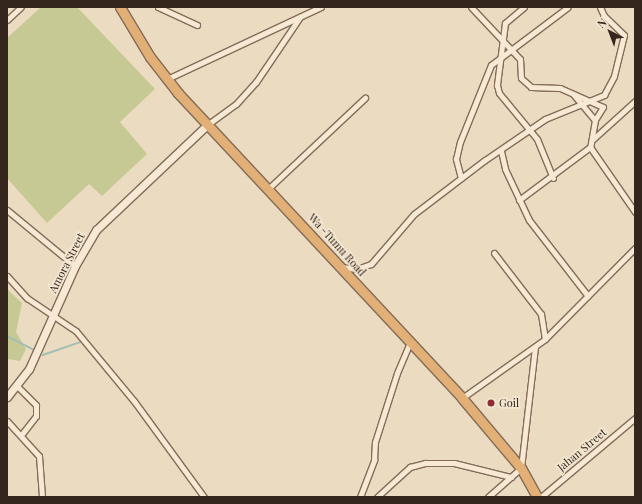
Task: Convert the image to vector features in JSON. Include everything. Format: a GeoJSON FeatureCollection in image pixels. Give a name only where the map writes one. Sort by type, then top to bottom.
{"type":"FeatureCollection","features":[{"type":"Feature","properties":{"kind":"highway","name":"Wa -Tumu Road"},"geometry":{"type":"LineString","coordinates":[[120,7],[167,79],[207,125],[269,188],[462,398],[521,468],[534,495]]}},
{"type":"Feature","properties":{"kind":"street"},"geometry":{"type":"LineString","coordinates":[[7,20],[21,7]]}},
{"type":"Feature","properties":{"kind":"street"},"geometry":{"type":"LineString","coordinates":[[158,7],[197,25]]}},
{"type":"Feature","properties":{"kind":"street"},"geometry":{"type":"LineString","coordinates":[[167,79],[321,7]]}},
{"type":"Feature","properties":{"kind":"street"},"geometry":{"type":"LineString","coordinates":[[471,7],[522,62],[521,78],[531,87],[560,88],[573,94],[594,100],[603,107],[595,120],[590,147],[553,178],[519,200]]}},
{"type":"Feature","properties":{"kind":"street"},"geometry":{"type":"LineString","coordinates":[[524,7],[509,17],[501,38],[498,59],[499,93],[532,131],[548,160],[553,178]]}},
{"type":"Feature","properties":{"kind":"street"},"geometry":{"type":"LineString","coordinates":[[461,178],[456,159],[460,142],[485,76],[498,59],[510,49],[568,7]]}},
{"type":"Feature","properties":{"kind":"street"},"geometry":{"type":"LineString","coordinates":[[341,268],[357,269],[371,264],[414,214],[461,178],[532,131],[545,120],[583,107],[609,87],[624,35],[604,16],[600,7]]}},
{"type":"Feature","properties":{"kind":"street"},"geometry":{"type":"LineString","coordinates":[[207,125],[236,104],[256,82],[300,16]]}},
{"type":"Feature","properties":{"kind":"street"},"geometry":{"type":"LineString","coordinates":[[573,94],[595,120]]}},
{"type":"Feature","properties":{"kind":"street"},"geometry":{"type":"LineString","coordinates":[[269,188],[365,98]]}},
{"type":"Feature","properties":{"kind":"street"},"geometry":{"type":"LineString","coordinates":[[592,140],[635,101]]}},
{"type":"Feature","properties":{"kind":"street","name":"Amora Street"},"geometry":{"type":"LineString","coordinates":[[7,397],[29,370],[75,266],[96,230],[207,125]]}},
{"type":"Feature","properties":{"kind":"street"},"geometry":{"type":"LineString","coordinates":[[590,147],[635,212]]}},
{"type":"Feature","properties":{"kind":"street"},"geometry":{"type":"LineString","coordinates":[[501,151],[519,200],[529,220],[588,296]]}},
{"type":"Feature","properties":{"kind":"street"},"geometry":{"type":"LineString","coordinates":[[7,210],[75,266]]}},
{"type":"Feature","properties":{"kind":"street"},"geometry":{"type":"LineString","coordinates":[[462,398],[545,339],[635,248]]}},
{"type":"Feature","properties":{"kind":"street"},"geometry":{"type":"LineString","coordinates":[[494,253],[541,314],[545,339]]}},
{"type":"Feature","properties":{"kind":"street"},"geometry":{"type":"LineString","coordinates":[[7,276],[27,298],[76,331],[134,401],[204,497]]}},
{"type":"Feature","properties":{"kind":"street"},"geometry":{"type":"LineString","coordinates":[[360,497],[374,460],[375,442],[397,373],[410,343]]}},
{"type":"Feature","properties":{"kind":"street"},"geometry":{"type":"LineString","coordinates":[[488,497],[521,468],[535,347]]}},
{"type":"Feature","properties":{"kind":"street"},"geometry":{"type":"LineString","coordinates":[[17,386],[36,405],[37,410],[22,434]]}},
{"type":"Feature","properties":{"kind":"street","name":"Jahan Street"},"geometry":{"type":"LineString","coordinates":[[541,497],[635,418]]}},
{"type":"Feature","properties":{"kind":"street"},"geometry":{"type":"LineString","coordinates":[[7,421],[22,434],[39,456],[42,497]]}},
{"type":"Feature","properties":{"kind":"street"},"geometry":{"type":"LineString","coordinates":[[377,497],[410,468],[425,463],[454,463],[511,477]]}},
{"type":"Feature","properties":{"kind":"green space"},"geometry":{"type":"Polygon","coordinates":[[[41,7],[77,7],[155,89],[120,122],[147,154],[102,196],[89,184],[47,223],[7,178],[7,38],[41,7]]]}},
{"type":"Feature","properties":{"kind":"green space"},"geometry":{"type":"Polygon","coordinates":[[[7,289],[22,303],[16,332],[26,349],[20,361],[7,359],[7,289]]]}},
{"type":"Feature","properties":{"kind":"waterway"},"geometry":{"type":"LineString","coordinates":[[7,336],[33,349]]}},
{"type":"Feature","properties":{"kind":"waterway"},"geometry":{"type":"LineString","coordinates":[[43,355],[80,342]]}},
{"type":"Feature","properties":{"kind":"place","name":"Goil"},"geometry":{"type":"Point","coordinates":[491,403]}}]}
